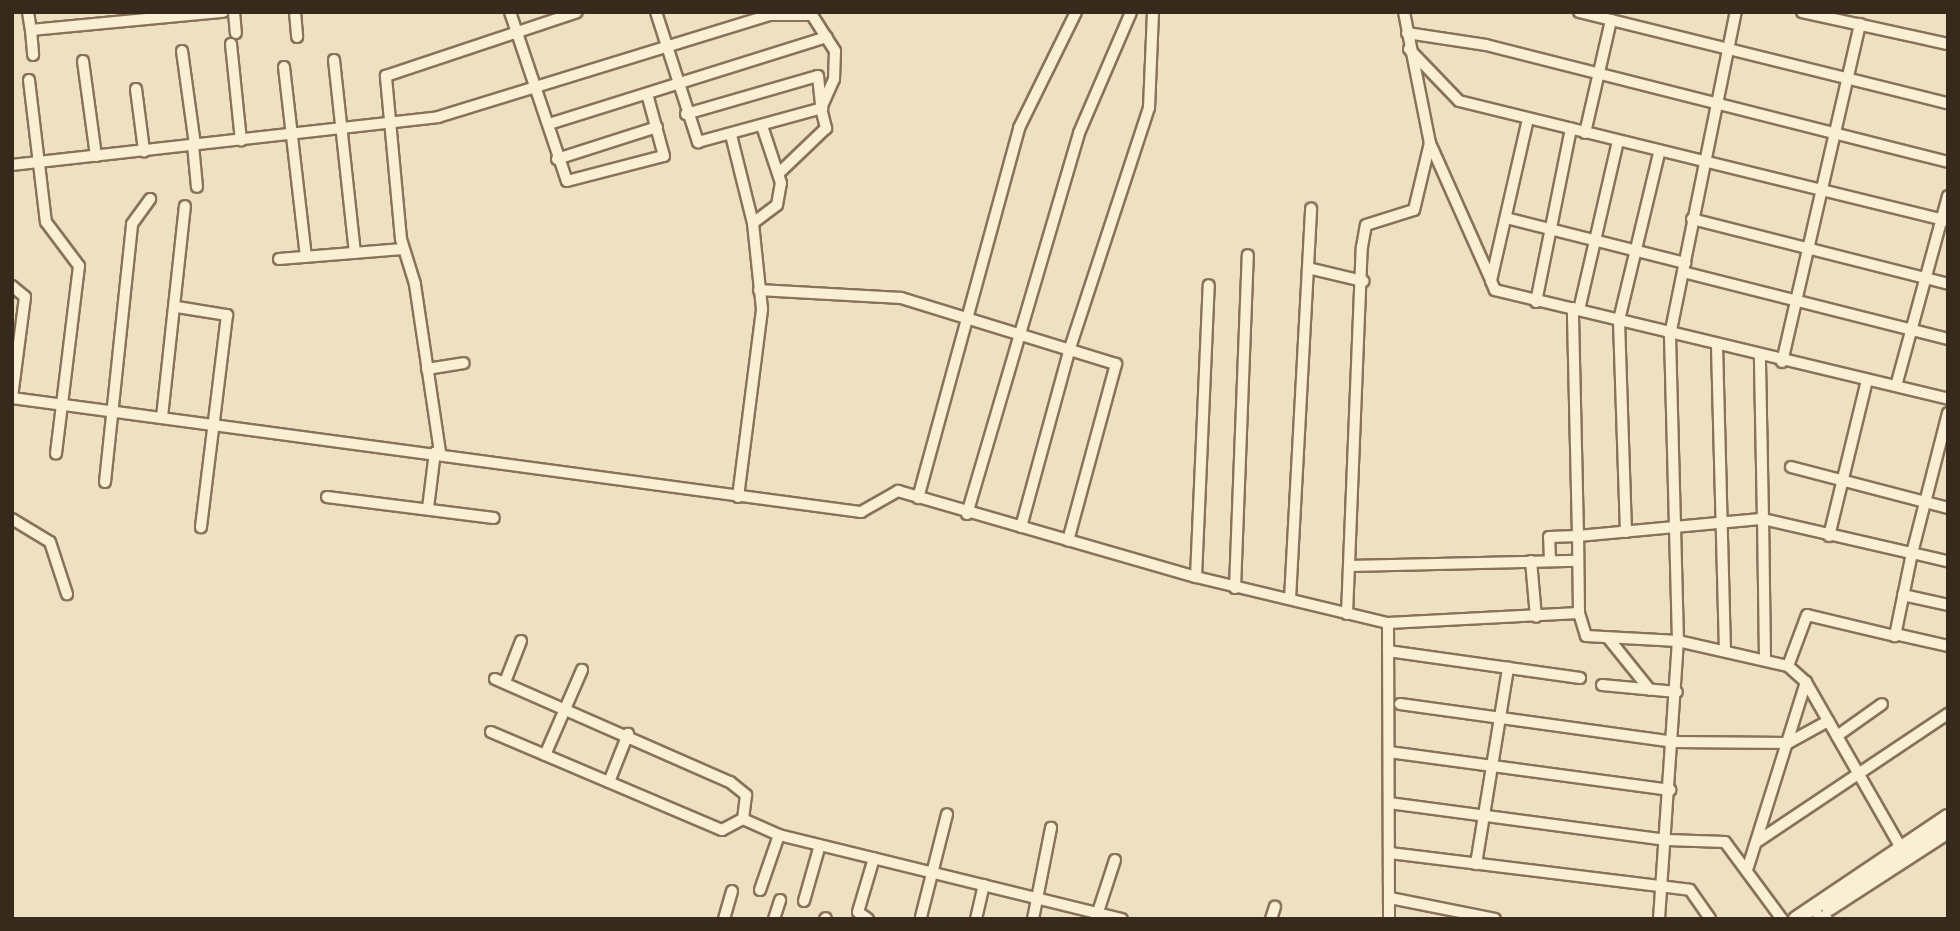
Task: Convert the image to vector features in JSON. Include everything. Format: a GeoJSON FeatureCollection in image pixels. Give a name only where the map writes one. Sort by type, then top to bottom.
{"type":"FeatureCollection","features":[{"type":"Feature","properties":{"kind":"main road"},"geometry":{"type":"LineString","coordinates":[[1796,919],[1948,817]]}},
{"type":"Feature","properties":{"kind":"main road"},"geometry":{"type":"LineString","coordinates":[[1819,918],[1948,831]]}},
{"type":"Feature","properties":{"kind":"street"},"geometry":{"type":"LineString","coordinates":[[28,12],[33,55]]}},
{"type":"Feature","properties":{"kind":"street"},"geometry":{"type":"LineString","coordinates":[[31,30],[223,12]]}},
{"type":"Feature","properties":{"kind":"street"},"geometry":{"type":"LineString","coordinates":[[234,12],[236,33]]}},
{"type":"Feature","properties":{"kind":"street"},"geometry":{"type":"LineString","coordinates":[[295,12],[297,37]]}},
{"type":"Feature","properties":{"kind":"street"},"geometry":{"type":"LineString","coordinates":[[510,12],[549,124],[561,174],[573,183],[661,158],[657,127],[647,94]]}},
{"type":"Feature","properties":{"kind":"street"},"geometry":{"type":"LineString","coordinates":[[428,508],[438,452],[427,369],[403,249],[386,76],[577,12]]}},
{"type":"Feature","properties":{"kind":"street"},"geometry":{"type":"LineString","coordinates":[[12,165],[438,117],[666,46],[770,15],[812,15],[835,51],[834,79],[821,108],[698,142],[686,114],[677,85],[666,46],[656,12]]}},
{"type":"Feature","properties":{"kind":"street"},"geometry":{"type":"LineString","coordinates":[[918,498],[1019,128],[1076,12]]}},
{"type":"Feature","properties":{"kind":"street"},"geometry":{"type":"LineString","coordinates":[[967,514],[1016,336],[1079,133],[1131,12]]}},
{"type":"Feature","properties":{"kind":"street"},"geometry":{"type":"LineString","coordinates":[[1021,527],[1069,351],[1149,107],[1153,12]]}},
{"type":"Feature","properties":{"kind":"street"},"geometry":{"type":"LineString","coordinates":[[1404,12],[1409,49],[1430,143],[1495,290],[1783,362],[1948,398]]}},
{"type":"Feature","properties":{"kind":"street"},"geometry":{"type":"LineString","coordinates":[[1579,12],[1616,18],[1849,82],[1948,103]]}},
{"type":"Feature","properties":{"kind":"street"},"geometry":{"type":"LineString","coordinates":[[1659,919],[1664,889],[1678,641],[1670,335],[1692,219],[1720,105],[1736,12]]}},
{"type":"Feature","properties":{"kind":"street"},"geometry":{"type":"LineString","coordinates":[[1808,13],[1948,44]]}},
{"type":"Feature","properties":{"kind":"street"},"geometry":{"type":"LineString","coordinates":[[1584,133],[1616,18]]}},
{"type":"Feature","properties":{"kind":"street"},"geometry":{"type":"LineString","coordinates":[[1783,362],[1808,249],[1826,193],[1839,137],[1860,24]]}},
{"type":"Feature","properties":{"kind":"street"},"geometry":{"type":"LineString","coordinates":[[1407,33],[1486,45],[1598,76],[1948,162]]}},
{"type":"Feature","properties":{"kind":"street"},"geometry":{"type":"LineString","coordinates":[[549,124],[827,37]]}},
{"type":"Feature","properties":{"kind":"street"},"geometry":{"type":"LineString","coordinates":[[231,44],[242,140]]}},
{"type":"Feature","properties":{"kind":"street"},"geometry":{"type":"LineString","coordinates":[[1409,49],[1459,101],[1659,153],[1945,220]]}},
{"type":"Feature","properties":{"kind":"street"},"geometry":{"type":"LineString","coordinates":[[182,51],[197,187]]}},
{"type":"Feature","properties":{"kind":"street"},"geometry":{"type":"LineString","coordinates":[[334,60],[355,253]]}},
{"type":"Feature","properties":{"kind":"street"},"geometry":{"type":"LineString","coordinates":[[83,61],[96,156]]}},
{"type":"Feature","properties":{"kind":"street"},"geometry":{"type":"LineString","coordinates":[[285,68],[306,257]]}},
{"type":"Feature","properties":{"kind":"street"},"geometry":{"type":"LineString","coordinates":[[686,114],[818,76],[826,128],[778,174]]}},
{"type":"Feature","properties":{"kind":"street"},"geometry":{"type":"LineString","coordinates":[[29,80],[46,222],[79,266],[56,454]]}},
{"type":"Feature","properties":{"kind":"street"},"geometry":{"type":"LineString","coordinates":[[136,89],[144,150]]}},
{"type":"Feature","properties":{"kind":"street"},"geometry":{"type":"LineString","coordinates":[[1491,281],[1528,119]]}},
{"type":"Feature","properties":{"kind":"street"},"geometry":{"type":"LineString","coordinates":[[753,223],[777,205],[778,174],[762,126]]}},
{"type":"Feature","properties":{"kind":"street"},"geometry":{"type":"LineString","coordinates":[[557,159],[657,127]]}},
{"type":"Feature","properties":{"kind":"street"},"geometry":{"type":"LineString","coordinates":[[1536,302],[1571,129]]}},
{"type":"Feature","properties":{"kind":"street"},"geometry":{"type":"LineString","coordinates":[[731,135],[753,223],[759,290],[759,353],[738,497]]}},
{"type":"Feature","properties":{"kind":"street"},"geometry":{"type":"LineString","coordinates":[[1618,141],[1596,239],[1576,309],[1579,613],[1586,636],[1678,641],[1725,649],[1788,666],[1806,682],[1901,848]]}},
{"type":"Feature","properties":{"kind":"street"},"geometry":{"type":"LineString","coordinates":[[1347,614],[1366,225],[1414,210],[1430,143]]}},
{"type":"Feature","properties":{"kind":"street"},"geometry":{"type":"LineString","coordinates":[[1626,532],[1619,320],[1640,251],[1659,153]]}},
{"type":"Feature","properties":{"kind":"street"},"geometry":{"type":"LineString","coordinates":[[1896,386],[1916,331],[1945,220],[1948,196]]}},
{"type":"Feature","properties":{"kind":"street"},"geometry":{"type":"LineString","coordinates":[[105,482],[132,224],[150,199]]}},
{"type":"Feature","properties":{"kind":"street"},"geometry":{"type":"LineString","coordinates":[[162,417],[177,306],[185,206]]}},
{"type":"Feature","properties":{"kind":"street"},"geometry":{"type":"LineString","coordinates":[[1290,599],[1311,209]]}},
{"type":"Feature","properties":{"kind":"street"},"geometry":{"type":"LineString","coordinates":[[1506,218],[1640,251],[1796,301],[1948,339]]}},
{"type":"Feature","properties":{"kind":"street"},"geometry":{"type":"LineString","coordinates":[[1692,219],[1948,284]]}},
{"type":"Feature","properties":{"kind":"street"},"geometry":{"type":"LineString","coordinates":[[279,260],[403,249]]}},
{"type":"Feature","properties":{"kind":"street"},"geometry":{"type":"LineString","coordinates":[[1236,588],[1248,255]]}},
{"type":"Feature","properties":{"kind":"street"},"geometry":{"type":"LineString","coordinates":[[1308,268],[1363,281]]}},
{"type":"Feature","properties":{"kind":"street"},"geometry":{"type":"LineString","coordinates":[[1196,577],[1209,285]]}},
{"type":"Feature","properties":{"kind":"street"},"geometry":{"type":"LineString","coordinates":[[12,286],[25,297],[12,398],[438,452],[738,497],[861,512],[898,491],[967,514],[1236,588],[1388,623],[1579,613]]}},
{"type":"Feature","properties":{"kind":"street"},"geometry":{"type":"LineString","coordinates":[[759,290],[901,298],[967,322],[1116,364],[1068,541]]}},
{"type":"Feature","properties":{"kind":"street"},"geometry":{"type":"LineString","coordinates":[[177,306],[227,315],[201,527]]}},
{"type":"Feature","properties":{"kind":"street"},"geometry":{"type":"LineString","coordinates":[[1717,346],[1719,526],[1725,649]]}},
{"type":"Feature","properties":{"kind":"street"},"geometry":{"type":"LineString","coordinates":[[1760,356],[1765,659]]}},
{"type":"Feature","properties":{"kind":"street"},"geometry":{"type":"LineString","coordinates":[[427,369],[464,363]]}},
{"type":"Feature","properties":{"kind":"street"},"geometry":{"type":"LineString","coordinates":[[1829,536],[1867,380]]}},
{"type":"Feature","properties":{"kind":"street"},"geometry":{"type":"LineString","coordinates":[[1895,634],[1925,502],[1943,455],[1948,413]]}},
{"type":"Feature","properties":{"kind":"street"},"geometry":{"type":"LineString","coordinates":[[1791,467],[1948,508]]}},
{"type":"Feature","properties":{"kind":"street"},"geometry":{"type":"LineString","coordinates":[[327,497],[494,518]]}},
{"type":"Feature","properties":{"kind":"street"},"geometry":{"type":"LineString","coordinates":[[12,519],[50,542],[67,594]]}},
{"type":"Feature","properties":{"kind":"street"},"geometry":{"type":"LineString","coordinates":[[1550,561],[1549,537],[1719,526],[1763,519],[1948,561]]}},
{"type":"Feature","properties":{"kind":"street"},"geometry":{"type":"LineString","coordinates":[[1531,561],[1536,617]]}},
{"type":"Feature","properties":{"kind":"street"},"geometry":{"type":"LineString","coordinates":[[1349,566],[1578,561]]}},
{"type":"Feature","properties":{"kind":"street"},"geometry":{"type":"LineString","coordinates":[[1903,596],[1948,605]]}},
{"type":"Feature","properties":{"kind":"street"},"geometry":{"type":"LineString","coordinates":[[1788,666],[1807,615],[1948,646]]}},
{"type":"Feature","properties":{"kind":"street"},"geometry":{"type":"LineString","coordinates":[[1388,623],[1389,919]]}},
{"type":"Feature","properties":{"kind":"street"},"geometry":{"type":"LineString","coordinates":[[1609,639],[1650,690]]}},
{"type":"Feature","properties":{"kind":"street"},"geometry":{"type":"LineString","coordinates":[[521,641],[500,680],[628,734],[737,786],[746,795],[743,819]]}},
{"type":"Feature","properties":{"kind":"street"},"geometry":{"type":"LineString","coordinates":[[1388,651],[1580,678]]}},
{"type":"Feature","properties":{"kind":"street"},"geometry":{"type":"LineString","coordinates":[[1476,864],[1508,668]]}},
{"type":"Feature","properties":{"kind":"street"},"geometry":{"type":"LineString","coordinates":[[545,755],[582,670]]}},
{"type":"Feature","properties":{"kind":"street"},"geometry":{"type":"LineString","coordinates":[[1748,867],[1806,682]]}},
{"type":"Feature","properties":{"kind":"street"},"geometry":{"type":"LineString","coordinates":[[1602,685],[1677,692]]}},
{"type":"Feature","properties":{"kind":"street"},"geometry":{"type":"LineString","coordinates":[[1400,704],[1674,742],[1788,743],[1828,721]]}},
{"type":"Feature","properties":{"kind":"street"},"geometry":{"type":"LineString","coordinates":[[1837,736],[1882,704]]}},
{"type":"Feature","properties":{"kind":"street"},"geometry":{"type":"LineString","coordinates":[[1758,841],[1948,714]]}},
{"type":"Feature","properties":{"kind":"street"},"geometry":{"type":"LineString","coordinates":[[491,732],[722,830],[743,819]]}},
{"type":"Feature","properties":{"kind":"street"},"geometry":{"type":"LineString","coordinates":[[609,782],[628,734]]}},
{"type":"Feature","properties":{"kind":"street"},"geometry":{"type":"LineString","coordinates":[[1389,752],[1670,790]]}},
{"type":"Feature","properties":{"kind":"street"},"geometry":{"type":"LineString","coordinates":[[1390,803],[1667,840],[1725,842],[1748,867],[1782,919]]}},
{"type":"Feature","properties":{"kind":"street"},"geometry":{"type":"LineString","coordinates":[[921,917],[947,814]]}},
{"type":"Feature","properties":{"kind":"street"},"geometry":{"type":"LineString","coordinates":[[743,819],[779,835],[1097,916],[1122,919]]}},
{"type":"Feature","properties":{"kind":"street"},"geometry":{"type":"LineString","coordinates":[[1033,919],[1051,828]]}},
{"type":"Feature","properties":{"kind":"street"},"geometry":{"type":"LineString","coordinates":[[760,890],[779,835]]}},
{"type":"Feature","properties":{"kind":"street"},"geometry":{"type":"LineString","coordinates":[[804,901],[820,845]]}},
{"type":"Feature","properties":{"kind":"street"},"geometry":{"type":"LineString","coordinates":[[1390,853],[1664,889],[1690,890],[1710,919]]}},
{"type":"Feature","properties":{"kind":"street"},"geometry":{"type":"LineString","coordinates":[[868,919],[859,912],[874,858]]}},
{"type":"Feature","properties":{"kind":"street"},"geometry":{"type":"LineString","coordinates":[[1097,916],[1115,860]]}},
{"type":"Feature","properties":{"kind":"street"},"geometry":{"type":"LineString","coordinates":[[976,919],[984,886]]}},
{"type":"Feature","properties":{"kind":"street"},"geometry":{"type":"LineString","coordinates":[[724,919],[732,891]]}},
{"type":"Feature","properties":{"kind":"street"},"geometry":{"type":"LineString","coordinates":[[1390,898],[1495,919]]}},
{"type":"Feature","properties":{"kind":"street"},"geometry":{"type":"LineString","coordinates":[[774,919],[780,900]]}},
{"type":"Feature","properties":{"kind":"street"},"geometry":{"type":"LineString","coordinates":[[1271,919],[1275,907]]}}]}
